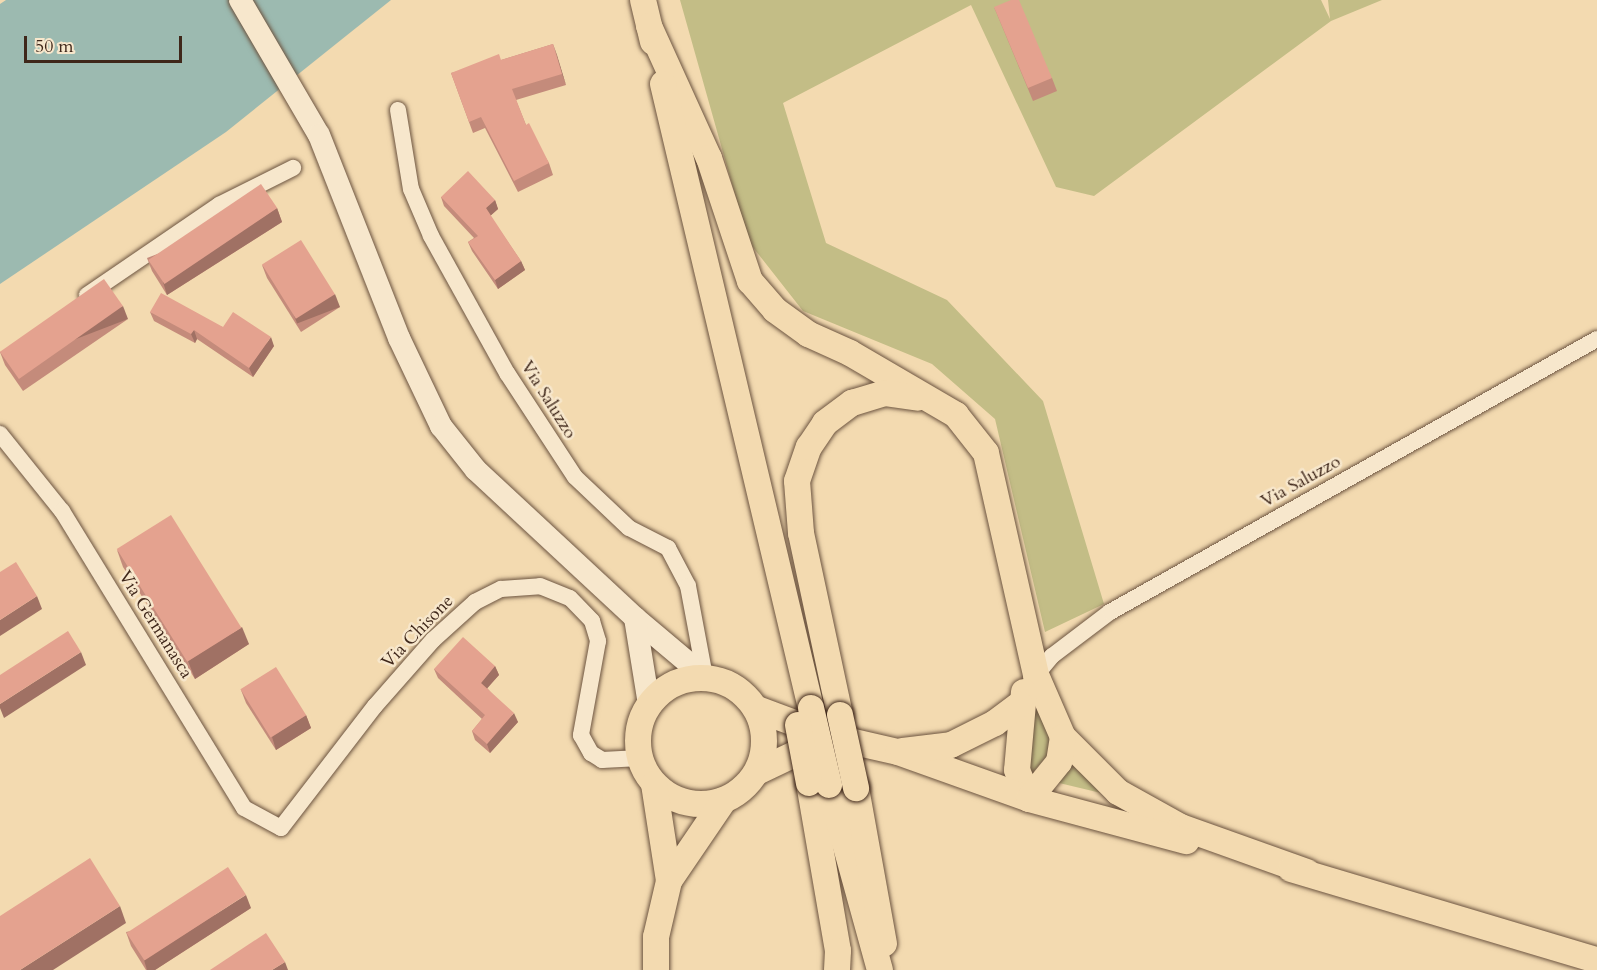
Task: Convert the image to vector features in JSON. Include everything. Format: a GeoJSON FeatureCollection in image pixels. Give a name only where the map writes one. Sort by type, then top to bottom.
{"type":"FeatureCollection","features":[{"type":"Feature","properties":{"kind":"main road"},"geometry":{"type":"LineString","coordinates":[[240,0],[318,135],[399,338],[441,426],[476,470],[635,618],[705,677]]}},
{"type":"Feature","properties":{"kind":"main road"},"geometry":{"type":"LineString","coordinates":[[643,0],[790,621],[803,708],[819,784],[838,951],[837,970]]}},
{"type":"Feature","properties":{"kind":"main road"},"geometry":{"type":"LineString","coordinates":[[649,26],[709,158],[750,280],[775,310],[808,334],[956,415],[987,453],[1036,675],[1063,737],[1118,792],[1181,827],[1306,873]]}},
{"type":"Feature","properties":{"kind":"main road"},"geometry":{"type":"LineString","coordinates":[[885,970],[883,923],[856,788],[836,726],[801,534],[797,481],[809,447],[825,423],[852,403],[884,393],[934,401]]}},
{"type":"Feature","properties":{"kind":"main road"},"geometry":{"type":"LineString","coordinates":[[635,618],[649,704]]}},
{"type":"Feature","properties":{"kind":"main road"},"geometry":{"type":"LineString","coordinates":[[898,752],[951,745],[995,723],[1020,704],[1036,675]]}},
{"type":"Feature","properties":{"kind":"main road"},"geometry":{"type":"LineString","coordinates":[[654,784],[669,796],[687,803],[724,800],[743,789],[757,772],[764,752],[764,730],[757,709],[744,693],[726,682],[705,677],[684,679],[665,689],[649,704],[641,721],[640,758],[654,784],[669,881]]}},
{"type":"Feature","properties":{"kind":"main road"},"geometry":{"type":"LineString","coordinates":[[1020,704],[1017,770],[1029,800]]}},
{"type":"Feature","properties":{"kind":"main road"},"geometry":{"type":"LineString","coordinates":[[757,709],[836,726],[898,752],[1029,800],[1306,873],[1597,960]]}},
{"type":"Feature","properties":{"kind":"main road"},"geometry":{"type":"LineString","coordinates":[[757,772],[836,726]]}},
{"type":"Feature","properties":{"kind":"main road"},"geometry":{"type":"LineString","coordinates":[[1029,800],[1059,762],[1063,737]]}},
{"type":"Feature","properties":{"kind":"main road"},"geometry":{"type":"LineString","coordinates":[[819,784],[880,970]]}},
{"type":"Feature","properties":{"kind":"main road"},"geometry":{"type":"LineString","coordinates":[[656,970],[656,938],[669,881],[724,800]]}},
{"type":"Feature","properties":{"kind":"street","name":"Via Saluzzo"},"geometry":{"type":"LineString","coordinates":[[398,110],[411,189],[431,236],[507,373],[575,477],[629,528],[668,548],[688,586],[705,677]]}},
{"type":"Feature","properties":{"kind":"street"},"geometry":{"type":"LineString","coordinates":[[76,302],[219,206],[293,168]]}},
{"type":"Feature","properties":{"kind":"street","name":"Via Saluzzo"},"geometry":{"type":"LineString","coordinates":[[1036,675],[1052,656],[1110,612],[1597,339]]}},
{"type":"Feature","properties":{"kind":"street","name":"Via Germanasca"},"geometry":{"type":"LineString","coordinates":[[0,434],[62,511],[244,808],[281,828]]}},
{"type":"Feature","properties":{"kind":"street","name":"Via Chisone"},"geometry":{"type":"LineString","coordinates":[[281,828],[375,706],[433,640],[475,602],[501,589],[540,586],[570,598],[592,621],[598,641],[581,735],[591,753],[603,760],[640,758]]}},
{"type":"Feature","properties":{"kind":"shaded area"},"geometry":{"type":"Polygon","coordinates":[[[680,0],[1321,0],[1330,19],[1328,0],[1382,0],[1331,21],[1094,196],[1056,187],[971,5],[783,103],[826,243],[947,300],[1043,401],[1104,604],[1045,632],[995,419],[932,364],[803,311],[748,241],[680,0]]]}},
{"type":"Feature","properties":{"kind":"shaded area"},"geometry":{"type":"Polygon","coordinates":[[[1034,698],[1050,723],[1050,753],[1030,775],[1025,755],[1034,698]]]}},
{"type":"Feature","properties":{"kind":"shaded area"},"geometry":{"type":"Polygon","coordinates":[[[1068,752],[1101,793],[1055,782],[1068,752]]]}},
{"type":"Feature","properties":{"kind":"water"},"geometry":{"type":"Polygon","coordinates":[[[6,0],[391,0],[226,132],[0,284],[0,4],[6,0]]]}},
{"type":"Feature","properties":{"kind":"building"},"geometry":{"type":"Polygon","coordinates":[[[1011,0],[1019,0],[1052,78],[1028,88],[994,7],[1011,0]]]}},
{"type":"Feature","properties":{"kind":"building"},"geometry":{"type":"Polygon","coordinates":[[[553,44],[562,74],[512,89],[526,125],[529,123],[549,163],[514,181],[481,117],[469,122],[451,73],[499,54],[501,60],[553,44]]]}},
{"type":"Feature","properties":{"kind":"building"},"geometry":{"type":"Polygon","coordinates":[[[468,171],[495,200],[486,208],[521,261],[495,280],[468,242],[478,236],[441,197],[468,171]]]}},
{"type":"Feature","properties":{"kind":"building"},"geometry":{"type":"Polygon","coordinates":[[[261,184],[277,208],[164,284],[148,260],[261,184]]]}},
{"type":"Feature","properties":{"kind":"building"},"geometry":{"type":"Polygon","coordinates":[[[301,240],[335,294],[296,319],[262,264],[301,240]]]}},
{"type":"Feature","properties":{"kind":"building"},"geometry":{"type":"Polygon","coordinates":[[[104,279],[123,306],[19,379],[0,352],[104,279]]]}},
{"type":"Feature","properties":{"kind":"building"},"geometry":{"type":"Polygon","coordinates":[[[161,293],[223,327],[233,312],[271,337],[249,368],[194,330],[191,334],[150,312],[161,293]]]}},
{"type":"Feature","properties":{"kind":"building"},"geometry":{"type":"Polygon","coordinates":[[[171,515],[241,628],[187,662],[117,549],[171,515]]]}},
{"type":"Feature","properties":{"kind":"building"},"geometry":{"type":"Polygon","coordinates":[[[16,562],[37,596],[0,620],[0,572],[16,562]]]}},
{"type":"Feature","properties":{"kind":"building"},"geometry":{"type":"Polygon","coordinates":[[[68,631],[81,652],[0,704],[0,675],[68,631]]]}},
{"type":"Feature","properties":{"kind":"building"},"geometry":{"type":"Polygon","coordinates":[[[463,637],[495,666],[481,683],[514,713],[487,744],[472,731],[485,715],[434,669],[463,637]]]}},
{"type":"Feature","properties":{"kind":"building"},"geometry":{"type":"Polygon","coordinates":[[[276,667],[306,715],[271,738],[240,689],[276,667]]]}},
{"type":"Feature","properties":{"kind":"building"},"geometry":{"type":"Polygon","coordinates":[[[90,858],[120,906],[20,970],[0,970],[0,916],[90,858]]]}},
{"type":"Feature","properties":{"kind":"building"},"geometry":{"type":"Polygon","coordinates":[[[228,867],[246,895],[144,961],[127,933],[228,867]]]}},
{"type":"Feature","properties":{"kind":"building"},"geometry":{"type":"Polygon","coordinates":[[[266,933],[285,962],[272,970],[210,970],[266,933]]]}}]}
